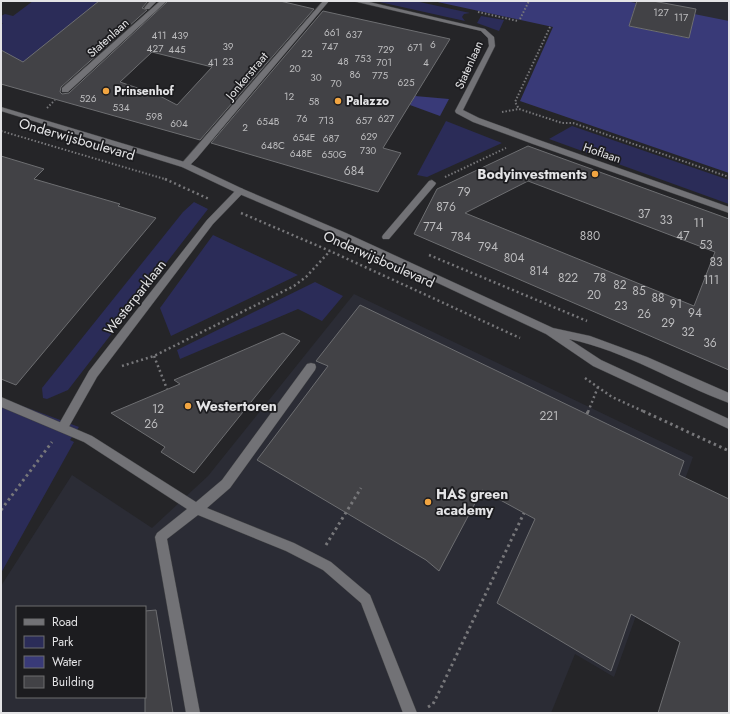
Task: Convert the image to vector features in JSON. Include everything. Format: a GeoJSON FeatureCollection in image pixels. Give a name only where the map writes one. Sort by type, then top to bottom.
{"type":"FeatureCollection","features":[{"type":"Feature","properties":{"kind":"street"},"geometry":{"type":"LineString","coordinates":[[147,8],[154,1]]}},
{"type":"Feature","properties":{"kind":"street","name":"Statenlaan"},"geometry":{"type":"LineString","coordinates":[[65,90],[164,1]]}},
{"type":"Feature","properties":{"kind":"street","name":"Jonkerstraat"},"geometry":{"type":"LineString","coordinates":[[185,165],[326,1]]}},
{"type":"Feature","properties":{"kind":"street","name":"Statenlaan"},"geometry":{"type":"LineString","coordinates":[[356,1],[473,27],[483,30],[491,37],[492,46],[459,111],[468,116]]}},
{"type":"Feature","properties":{"kind":"street","name":"Onderwijsboulevard"},"geometry":{"type":"LineString","coordinates":[[1,109],[185,165],[240,191],[343,235],[548,331],[597,363],[729,424]]}},
{"type":"Feature","properties":{"kind":"street","name":"Hoflaan"},"geometry":{"type":"LineString","coordinates":[[468,116],[536,142],[729,210]]}},
{"type":"Feature","properties":{"kind":"street"},"geometry":{"type":"LineString","coordinates":[[386,237],[432,183]]}},
{"type":"Feature","properties":{"kind":"street","name":"Westerparklaan"},"geometry":{"type":"LineString","coordinates":[[63,427],[93,374],[210,222],[240,191]]}},
{"type":"Feature","properties":{"kind":"street","name":"Onderwijsboulevard"},"geometry":{"type":"LineString","coordinates":[[548,331],[587,339],[643,360],[729,398]]}},
{"type":"Feature","properties":{"kind":"street"},"geometry":{"type":"LineString","coordinates":[[193,713],[161,537],[226,484],[311,367]]}},
{"type":"Feature","properties":{"kind":"street"},"geometry":{"type":"LineString","coordinates":[[1,402],[63,427],[88,439],[197,509],[290,547],[327,566],[366,599],[410,713]]}},
{"type":"Feature","properties":{"kind":"path"},"geometry":{"type":"LineString","coordinates":[[520,19],[530,1]]}},
{"type":"Feature","properties":{"kind":"path"},"geometry":{"type":"LineString","coordinates":[[519,109],[515,102],[550,27]]}},
{"type":"Feature","properties":{"kind":"path"},"geometry":{"type":"LineString","coordinates":[[508,111],[519,109],[562,123],[573,124],[729,177]]}},
{"type":"Feature","properties":{"kind":"path","name":"Onderwijsboulevard"},"geometry":{"type":"LineString","coordinates":[[1,131],[167,179],[525,340]]}},
{"type":"Feature","properties":{"kind":"path"},"geometry":{"type":"LineString","coordinates":[[432,183],[511,146]]}},
{"type":"Feature","properties":{"kind":"path"},"geometry":{"type":"LineString","coordinates":[[93,374],[154,356],[294,286],[306,277],[330,251]]}},
{"type":"Feature","properties":{"kind":"path","name":"Onderwijsboulevard"},"geometry":{"type":"LineString","coordinates":[[422,252],[590,322]]}},
{"type":"Feature","properties":{"kind":"path"},"geometry":{"type":"LineString","coordinates":[[154,356],[166,389]]}},
{"type":"Feature","properties":{"kind":"path"},"geometry":{"type":"LineString","coordinates":[[579,374],[612,397],[729,451]]}},
{"type":"Feature","properties":{"kind":"path"},"geometry":{"type":"LineString","coordinates":[[587,414],[598,387]]}},
{"type":"Feature","properties":{"kind":"path"},"geometry":{"type":"LineString","coordinates":[[1,510],[63,427]]}},
{"type":"Feature","properties":{"kind":"path"},"geometry":{"type":"LineString","coordinates":[[317,561],[361,488]]}},
{"type":"Feature","properties":{"kind":"path"},"geometry":{"type":"LineString","coordinates":[[433,704],[524,513]]}},
{"type":"Feature","properties":{"kind":"shaded area"},"geometry":{"type":"Polygon","coordinates":[[[626,1],[729,1],[729,22],[626,1]]]}},
{"type":"Feature","properties":{"kind":"shaded area","name":"HAS green academy"},"geometry":{"type":"Polygon","coordinates":[[[354,294],[693,457],[614,677],[575,654],[551,713],[1,713],[1,586],[72,475],[152,528],[208,476],[354,294]]]}},
{"type":"Feature","properties":{"kind":"green space"},"geometry":{"type":"Polygon","coordinates":[[[33,1],[99,1],[23,63],[1,51],[1,25],[3,23],[1,23],[1,16],[5,14],[13,16],[33,1]]]}},
{"type":"Feature","properties":{"kind":"green space"},"geometry":{"type":"Polygon","coordinates":[[[375,1],[415,1],[470,13],[464,14],[462,17],[465,21],[375,1]]]}},
{"type":"Feature","properties":{"kind":"green space"},"geometry":{"type":"Polygon","coordinates":[[[481,16],[504,20],[499,31],[477,23],[481,16]]]}},
{"type":"Feature","properties":{"kind":"green space"},"geometry":{"type":"Polygon","coordinates":[[[446,121],[502,143],[427,177],[417,175],[446,121]]]}},
{"type":"Feature","properties":{"kind":"green space"},"geometry":{"type":"Polygon","coordinates":[[[572,126],[729,180],[729,204],[549,139],[572,126]]]}},
{"type":"Feature","properties":{"kind":"green space"},"geometry":{"type":"Polygon","coordinates":[[[194,202],[208,209],[68,390],[47,399],[43,398],[42,388],[183,212],[194,202]]]}},
{"type":"Feature","properties":{"kind":"green space"},"geometry":{"type":"Polygon","coordinates":[[[213,235],[298,275],[171,336],[160,308],[213,235]]]}},
{"type":"Feature","properties":{"kind":"green space"},"geometry":{"type":"Polygon","coordinates":[[[315,282],[343,296],[322,321],[298,309],[180,359],[177,350],[315,282]]]}},
{"type":"Feature","properties":{"kind":"green space"},"geometry":{"type":"Polygon","coordinates":[[[1,398],[79,427],[70,440],[74,442],[1,573],[1,398]]]}},
{"type":"Feature","properties":{"kind":"water"},"geometry":{"type":"Polygon","coordinates":[[[433,1],[626,1],[636,3],[629,26],[688,38],[694,14],[729,21],[729,173],[520,101],[553,27],[433,1]]]}},
{"type":"Feature","properties":{"kind":"water"},"geometry":{"type":"Polygon","coordinates":[[[415,96],[449,99],[440,116],[410,105],[415,96]]]}},
{"type":"Feature","properties":{"kind":"building"},"geometry":{"type":"Polygon","coordinates":[[[99,1],[148,1],[142,8],[147,10],[61,87],[60,92],[62,94],[69,93],[168,1],[280,1],[314,9],[200,140],[1,84],[1,50],[23,62],[99,1]],[[152,52],[120,82],[158,95],[177,105],[212,67],[152,52]]]}},
{"type":"Feature","properties":{"kind":"building"},"geometry":{"type":"Polygon","coordinates":[[[637,1],[653,1],[696,9],[689,38],[629,26],[637,1]]]}},
{"type":"Feature","properties":{"kind":"building","name":"Palazzo"},"geometry":{"type":"Polygon","coordinates":[[[323,11],[450,39],[383,148],[401,153],[378,192],[211,143],[323,11]]]}},
{"type":"Feature","properties":{"kind":"building"},"geometry":{"type":"Polygon","coordinates":[[[528,146],[729,219],[729,370],[414,234],[437,189],[528,146]],[[528,181],[465,213],[694,306],[715,252],[528,181]]]}},
{"type":"Feature","properties":{"kind":"building"},"geometry":{"type":"Polygon","coordinates":[[[1,156],[44,169],[34,179],[120,204],[118,206],[156,218],[16,385],[1,379],[1,156]]]}},
{"type":"Feature","properties":{"kind":"building"},"geometry":{"type":"Polygon","coordinates":[[[360,305],[684,461],[679,475],[729,499],[729,713],[658,713],[680,642],[631,614],[611,671],[497,603],[535,519],[482,490],[439,571],[426,560],[257,460],[328,366],[316,361],[360,305]]]}},
{"type":"Feature","properties":{"kind":"building","name":"Westertoren"},"geometry":{"type":"Polygon","coordinates":[[[283,333],[300,341],[194,473],[161,452],[165,447],[111,413],[180,384],[174,380],[283,333]]]}},
{"type":"Feature","properties":{"kind":"building"},"geometry":{"type":"Polygon","coordinates":[[[156,610],[173,713],[145,713],[146,611],[156,610]]]}},
{"type":"Feature","properties":{"kind":"place","name":"Prinsenhof"},"geometry":{"type":"Point","coordinates":[106,91]}},
{"type":"Feature","properties":{"kind":"place","name":"Palazzo"},"geometry":{"type":"Point","coordinates":[338,101]}},
{"type":"Feature","properties":{"kind":"place","name":"Bodyinvestments"},"geometry":{"type":"Point","coordinates":[595,174]}},
{"type":"Feature","properties":{"kind":"place","name":"Westertoren"},"geometry":{"type":"Point","coordinates":[188,406]}},
{"type":"Feature","properties":{"kind":"place","name":"HAS green academy"},"geometry":{"type":"Point","coordinates":[428,502]}}]}
